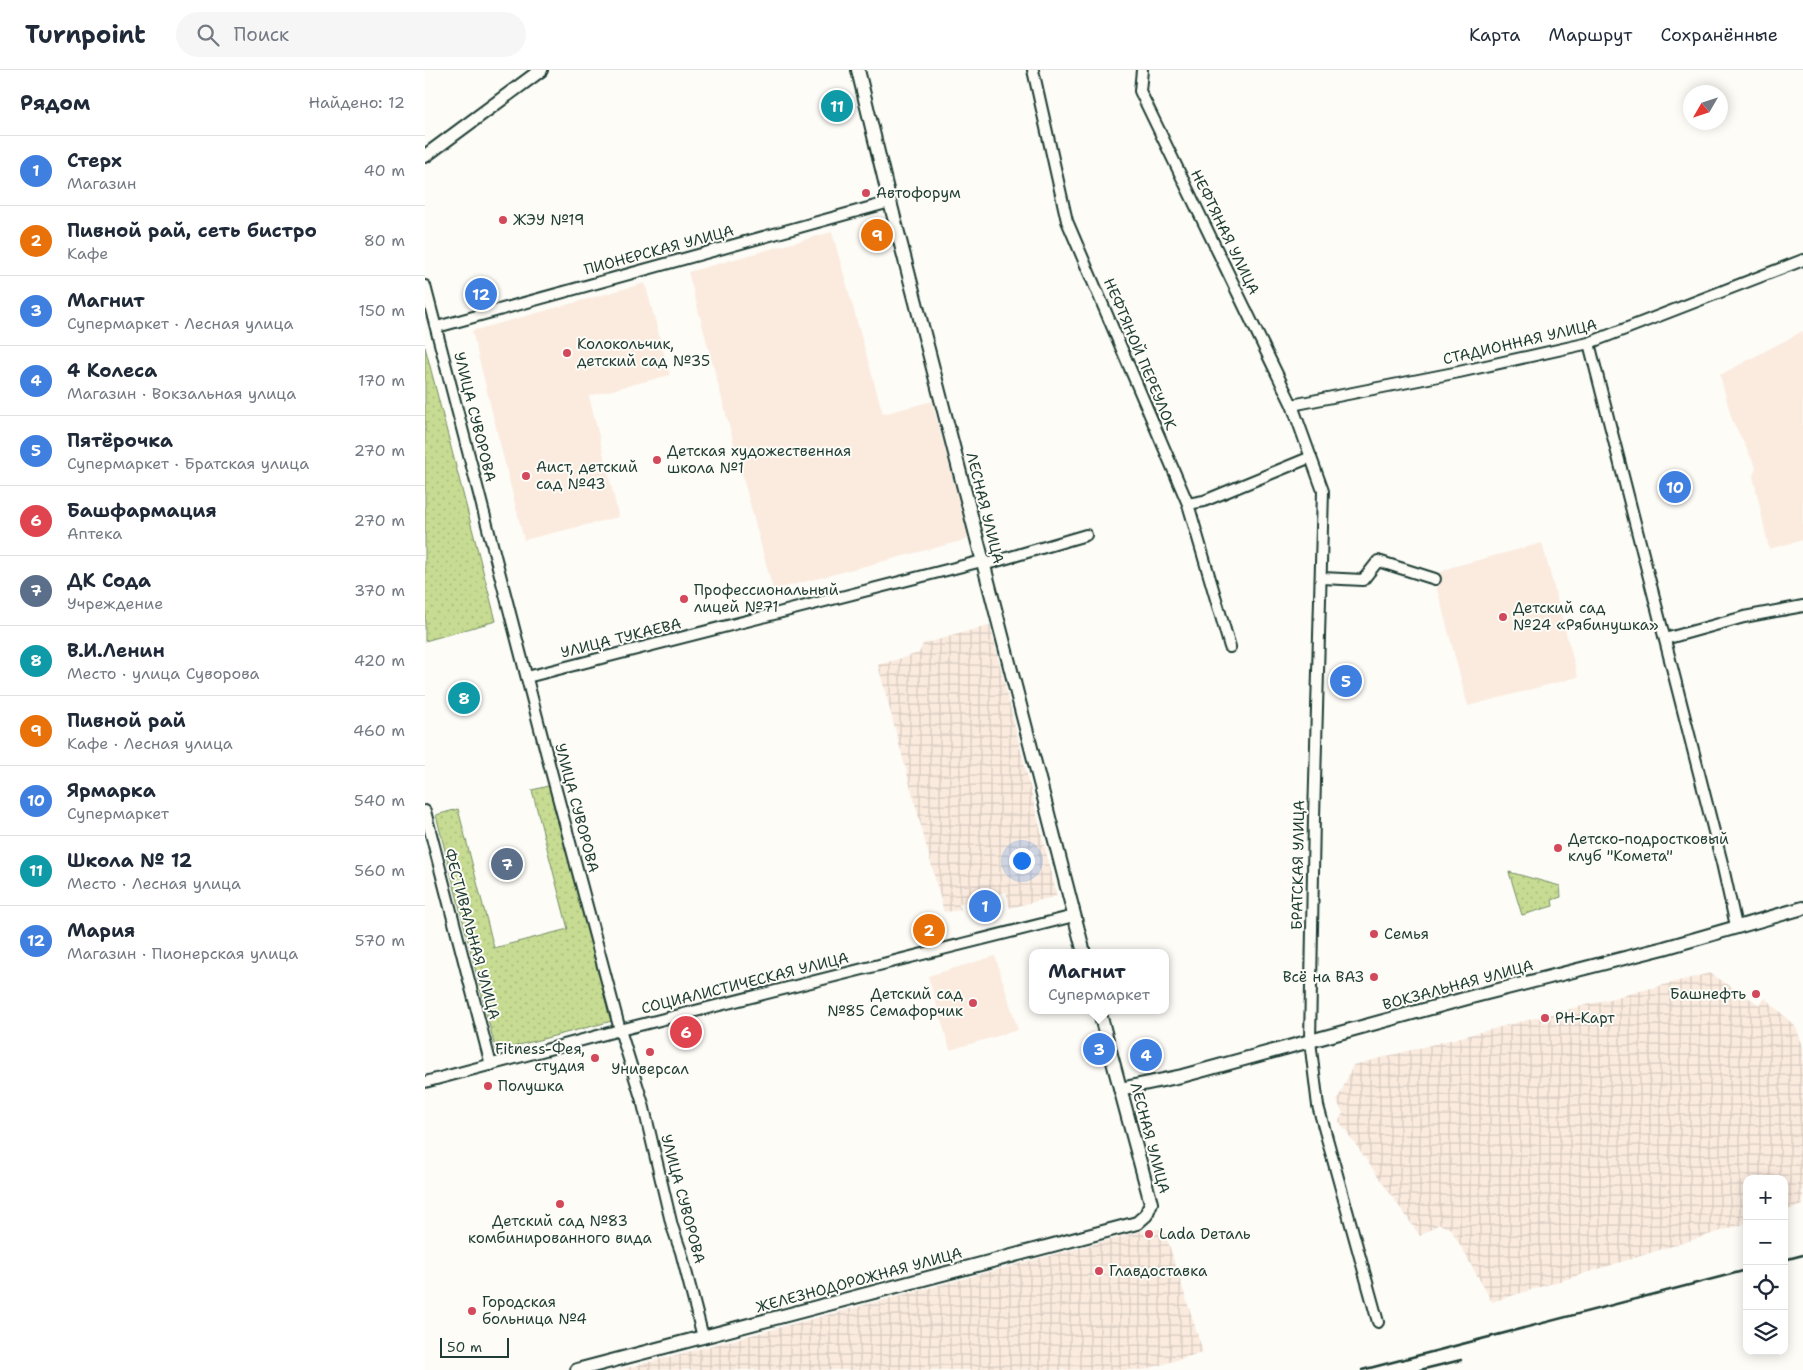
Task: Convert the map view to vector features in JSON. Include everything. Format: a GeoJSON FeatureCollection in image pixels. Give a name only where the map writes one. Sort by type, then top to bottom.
{"type":"FeatureCollection","features":[{"type":"Feature","properties":{"kind":"main road"},"geometry":{"type":"LineString","coordinates":[[425,156],[541,70]]}},
{"type":"Feature","properties":{"kind":"main road","name":"ЛЕСНАЯ УЛИЦА"},"geometry":{"type":"LineString","coordinates":[[858,70],[890,202],[1083,949]]}},
{"type":"Feature","properties":{"kind":"main road","name":"ВОКЗАЛЬНАЯ УЛИЦА"},"geometry":{"type":"LineString","coordinates":[[1120,1089],[1182,1076],[1664,948],[1803,908]]}},
{"type":"Feature","properties":{"kind":"main road","name":"ЛЕСНАЯ УЛИЦА"},"geometry":{"type":"LineString","coordinates":[[1100,1014],[1151,1203],[1146,1215]]}},
{"type":"Feature","properties":{"kind":"main road","name":"ЖЕЛЕЗНОДОРОЖНАЯ УЛИЦА"},"geometry":{"type":"LineString","coordinates":[[577,1370],[1137,1223],[1146,1215]]}},
{"type":"Feature","properties":{"kind":"street","name":"НЕФТЯНОЙ ПЕРЕУЛОК"},"geometry":{"type":"LineString","coordinates":[[1033,70],[1067,221],[1188,504],[1230,647]]}},
{"type":"Feature","properties":{"kind":"street","name":"НЕФТЯНАЯ УЛИЦА"},"geometry":{"type":"LineString","coordinates":[[1142,70],[1140,91],[1292,405]]}},
{"type":"Feature","properties":{"kind":"street","name":"ПИОНЕРСКАЯ УЛИЦА"},"geometry":{"type":"LineString","coordinates":[[437,327],[890,202]]}},
{"type":"Feature","properties":{"kind":"street","name":"СТАДИОННАЯ УЛИЦА"},"geometry":{"type":"LineString","coordinates":[[1292,405],[1459,372],[1589,343],[1803,260]]}},
{"type":"Feature","properties":{"kind":"street","name":"УЛИЦА СУВОРОВА"},"geometry":{"type":"LineString","coordinates":[[425,286],[620,1030],[643,1104],[672,1226],[681,1252],[703,1337]]}},
{"type":"Feature","properties":{"kind":"street"},"geometry":{"type":"LineString","coordinates":[[1589,343],[1722,863],[1736,926]]}},
{"type":"Feature","properties":{"kind":"street","name":"БРАТСКАЯ УЛИЦА"},"geometry":{"type":"LineString","coordinates":[[1292,405],[1323,491],[1310,1041],[1318,1106],[1378,1322]]}},
{"type":"Feature","properties":{"kind":"street"},"geometry":{"type":"LineString","coordinates":[[1188,504],[1212,498],[1311,457]]}},
{"type":"Feature","properties":{"kind":"street","name":"УЛИЦА ТУКАЕВА"},"geometry":{"type":"LineString","coordinates":[[527,677],[982,561],[990,563],[1086,535]]}},
{"type":"Feature","properties":{"kind":"street"},"geometry":{"type":"LineString","coordinates":[[1322,578],[1363,580],[1378,561],[1435,579]]}},
{"type":"Feature","properties":{"kind":"street"},"geometry":{"type":"LineString","coordinates":[[1665,639],[1744,617],[1803,606]]}},
{"type":"Feature","properties":{"kind":"street","name":"ФЕСТИВАЛЬНАЯ УЛИЦА"},"geometry":{"type":"LineString","coordinates":[[425,811],[491,1065]]}},
{"type":"Feature","properties":{"kind":"street","name":"СОЦИАЛИСТИЧЕСКАЯ УЛИЦА"},"geometry":{"type":"LineString","coordinates":[[425,1082],[620,1030],[1074,916]]}},
{"type":"Feature","properties":{"kind":"shaded area"},"geometry":{"type":"Polygon","coordinates":[[[832,232],[883,414],[932,401],[969,539],[773,590],[688,272],[832,232]]]}},
{"type":"Feature","properties":{"kind":"shaded area"},"geometry":{"type":"Polygon","coordinates":[[[645,283],[670,375],[589,396],[619,517],[524,540],[472,331],[645,283]]]}},
{"type":"Feature","properties":{"kind":"shaded area"},"geometry":{"type":"Polygon","coordinates":[[[1803,331],[1803,540],[1769,549],[1753,476],[1756,467],[1732,420],[1720,375],[1803,331]]]}},
{"type":"Feature","properties":{"kind":"shaded area","name":"Детский сад №24 «Рябинушка»"},"geometry":{"type":"Polygon","coordinates":[[[1542,543],[1578,677],[1468,706],[1436,585],[1441,572],[1452,567],[1542,543]]]}},
{"type":"Feature","properties":{"kind":"shaded area"},"geometry":{"type":"Polygon","coordinates":[[[990,625],[1057,896],[1010,908],[1006,892],[959,904],[961,910],[944,912],[878,665],[919,653],[923,644],[990,625]]]}},
{"type":"Feature","properties":{"kind":"shaded area","name":"Детский сад №85 Семафорчик"},"geometry":{"type":"Polygon","coordinates":[[[995,956],[1018,1030],[950,1050],[928,976],[995,956]]]}},
{"type":"Feature","properties":{"kind":"shaded area"},"geometry":{"type":"Polygon","coordinates":[[[1710,973],[1760,1005],[1765,998],[1796,1027],[1803,1047],[1803,1205],[1788,1210],[1788,1175],[1743,1175],[1743,1224],[1492,1302],[1451,1229],[1439,1224],[1420,1236],[1339,1121],[1343,1113],[1337,1101],[1353,1065],[1710,973]]]}},
{"type":"Feature","properties":{"kind":"shaded area"},"geometry":{"type":"Polygon","coordinates":[[[1151,1229],[1164,1229],[1203,1352],[1144,1370],[619,1370],[1151,1229]]]}},
{"type":"Feature","properties":{"kind":"green space"},"geometry":{"type":"Polygon","coordinates":[[[425,347],[496,621],[425,641],[425,347]]]}},
{"type":"Feature","properties":{"kind":"green space"},"geometry":{"type":"Polygon","coordinates":[[[552,785],[612,1021],[496,1051],[436,815],[458,809],[494,948],[568,929],[532,790],[552,785]]]}},
{"type":"Feature","properties":{"kind":"green space"},"geometry":{"type":"Polygon","coordinates":[[[1509,872],[1560,886],[1561,897],[1552,900],[1553,906],[1522,915],[1509,872]]]}},
{"type":"Feature","properties":{"kind":"railway"},"geometry":{"type":"LineString","coordinates":[[1788,1259],[1803,1255]]}},
{"type":"Feature","properties":{"kind":"railway"},"geometry":{"type":"LineString","coordinates":[[1362,1370],[1743,1271]]}},
{"type":"Feature","properties":{"kind":"railway"},"geometry":{"type":"LineString","coordinates":[[1420,1370],[1461,1360]]}},
{"type":"Feature","properties":{"kind":"place","name":"Школа № 12"},"geometry":{"type":"Point","coordinates":[837,106]}},
{"type":"Feature","properties":{"kind":"place","name":"Автофорум"},"geometry":{"type":"Point","coordinates":[866,193]}},
{"type":"Feature","properties":{"kind":"place","name":"ЖЭУ №19"},"geometry":{"type":"Point","coordinates":[503,220]}},
{"type":"Feature","properties":{"kind":"place","name":"Пивной рай"},"geometry":{"type":"Point","coordinates":[877,235]}},
{"type":"Feature","properties":{"kind":"place","name":"Мария"},"geometry":{"type":"Point","coordinates":[481,294]}},
{"type":"Feature","properties":{"kind":"place","name":"Колокольчик, детский сад №35"},"geometry":{"type":"Point","coordinates":[567,353]}},
{"type":"Feature","properties":{"kind":"place","name":"Детская художественная школа №1"},"geometry":{"type":"Point","coordinates":[657,460]}},
{"type":"Feature","properties":{"kind":"place","name":"Аист, детский сад №43"},"geometry":{"type":"Point","coordinates":[526,476]}},
{"type":"Feature","properties":{"kind":"place","name":"Ярмарка"},"geometry":{"type":"Point","coordinates":[1675,487]}},
{"type":"Feature","properties":{"kind":"place","name":"Профессиональный лицей №71"},"geometry":{"type":"Point","coordinates":[684,599]}},
{"type":"Feature","properties":{"kind":"place","name":"Детский сад №24 «Рябинушка»"},"geometry":{"type":"Point","coordinates":[1503,617]}},
{"type":"Feature","properties":{"kind":"place","name":"Пятёрочка"},"geometry":{"type":"Point","coordinates":[1346,681]}},
{"type":"Feature","properties":{"kind":"place","name":"В.И.Ленин"},"geometry":{"type":"Point","coordinates":[464,698]}},
{"type":"Feature","properties":{"kind":"place","name":"Детско-подростковый клуб \"Комета\""},"geometry":{"type":"Point","coordinates":[1558,848]}},
{"type":"Feature","properties":{"kind":"place","name":"ДК Сода"},"geometry":{"type":"Point","coordinates":[507,864]}},
{"type":"Feature","properties":{"kind":"place","name":"Стерх"},"geometry":{"type":"Point","coordinates":[985,906]}},
{"type":"Feature","properties":{"kind":"place","name":"Пивной рай, сеть бистро"},"geometry":{"type":"Point","coordinates":[929,930]}},
{"type":"Feature","properties":{"kind":"place","name":"Семья"},"geometry":{"type":"Point","coordinates":[1374,934]}},
{"type":"Feature","properties":{"kind":"place","name":"Всё на ВАЗ"},"geometry":{"type":"Point","coordinates":[1374,977]}},
{"type":"Feature","properties":{"kind":"place","name":"Башнефть"},"geometry":{"type":"Point","coordinates":[1756,994]}},
{"type":"Feature","properties":{"kind":"place","name":"Детский сад №85 Семафорчик"},"geometry":{"type":"Point","coordinates":[973,1003]}},
{"type":"Feature","properties":{"kind":"place","name":"РН-Карт"},"geometry":{"type":"Point","coordinates":[1545,1018]}},
{"type":"Feature","properties":{"kind":"place","name":"Башфармация"},"geometry":{"type":"Point","coordinates":[686,1032]}},
{"type":"Feature","properties":{"kind":"place","name":"Магнит"},"geometry":{"type":"Point","coordinates":[1099,1049]}},
{"type":"Feature","properties":{"kind":"place","name":"Универсал"},"geometry":{"type":"Point","coordinates":[650,1052]}},
{"type":"Feature","properties":{"kind":"place","name":"4 Колеса"},"geometry":{"type":"Point","coordinates":[1146,1055]}},
{"type":"Feature","properties":{"kind":"place","name":"Fitness-Фея, студия"},"geometry":{"type":"Point","coordinates":[595,1058]}},
{"type":"Feature","properties":{"kind":"place","name":"Полушка"},"geometry":{"type":"Point","coordinates":[488,1086]}},
{"type":"Feature","properties":{"kind":"place","name":"Детский сад №83 комбинированного вида"},"geometry":{"type":"Point","coordinates":[560,1204]}},
{"type":"Feature","properties":{"kind":"place","name":"Lada Dеталь"},"geometry":{"type":"Point","coordinates":[1149,1234]}},
{"type":"Feature","properties":{"kind":"place","name":"Главдоставка"},"geometry":{"type":"Point","coordinates":[1099,1271]}},
{"type":"Feature","properties":{"kind":"place","name":"Городская больница №4"},"geometry":{"type":"Point","coordinates":[472,1311]}}]}
